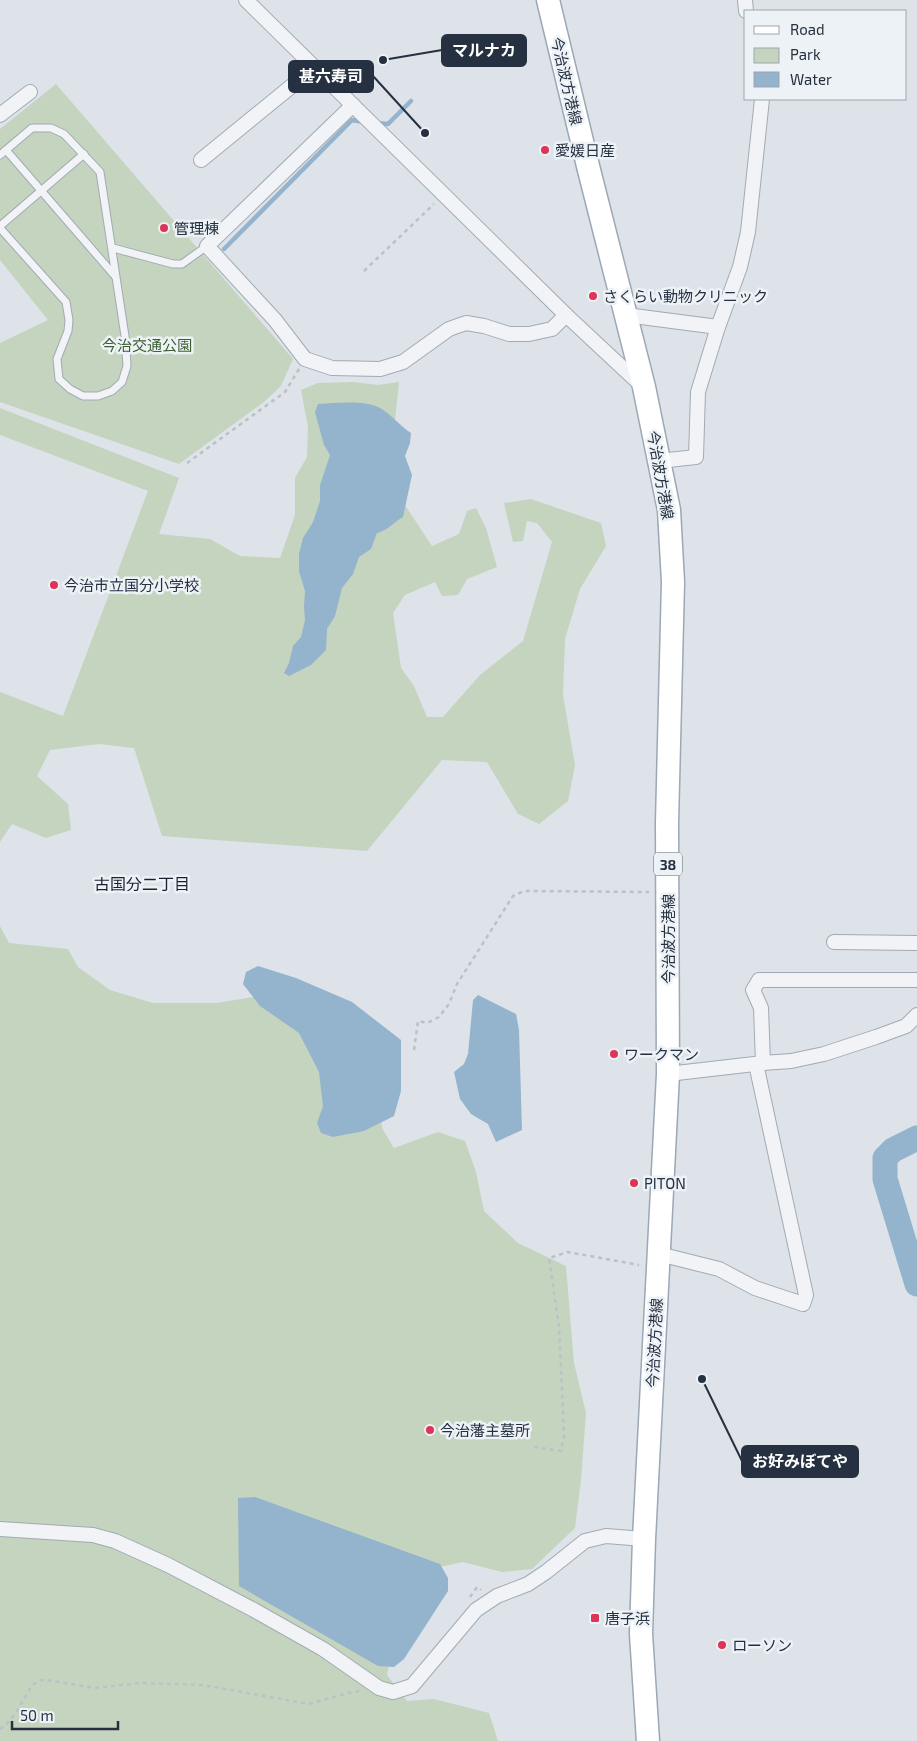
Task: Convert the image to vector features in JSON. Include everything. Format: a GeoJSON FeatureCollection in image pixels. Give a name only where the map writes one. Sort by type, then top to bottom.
{"type":"FeatureCollection","features":[{"type":"Feature","properties":{"kind":"main road","name":"今治波方港線"},"geometry":{"type":"LineString","coordinates":[[548,0],[644,387],[669,510],[673,582],[667,823],[668,1074],[644,1539],[641,1634],[648,1741]]}},
{"type":"Feature","properties":{"kind":"street"},"geometry":{"type":"LineString","coordinates":[[246,0],[566,315],[644,387]]}},
{"type":"Feature","properties":{"kind":"street"},"geometry":{"type":"LineString","coordinates":[[200,160],[315,67]]}},
{"type":"Feature","properties":{"kind":"street"},"geometry":{"type":"LineString","coordinates":[[0,115],[30,92]]}},
{"type":"Feature","properties":{"kind":"street"},"geometry":{"type":"LineString","coordinates":[[659,461],[696,457],[698,392],[740,267],[748,232],[762,100]]}},
{"type":"Feature","properties":{"kind":"street"},"geometry":{"type":"LineString","coordinates":[[353,105],[207,246],[275,320],[305,360],[332,368],[380,369],[403,362],[450,329],[466,323],[484,326],[509,334],[528,334],[552,329],[566,315]]}},
{"type":"Feature","properties":{"kind":"street"},"geometry":{"type":"LineString","coordinates":[[626,315],[718,328]]}},
{"type":"Feature","properties":{"kind":"street"},"geometry":{"type":"LineString","coordinates":[[834,942],[917,944]]}},
{"type":"Feature","properties":{"kind":"street"},"geometry":{"type":"LineString","coordinates":[[658,1261],[719,1269],[755,1288],[803,1304],[806,1295],[760,1064],[761,1008],[753,990],[759,980],[917,980]]}},
{"type":"Feature","properties":{"kind":"street"},"geometry":{"type":"LineString","coordinates":[[668,1074],[791,1061],[824,1054],[906,1026],[917,1015]]}},
{"type":"Feature","properties":{"kind":"street"},"geometry":{"type":"LineString","coordinates":[[0,1528],[93,1535],[115,1541],[168,1565],[254,1610],[323,1649],[379,1688],[394,1692],[412,1686],[476,1610],[497,1596],[528,1584],[585,1542],[606,1536],[644,1539]]}},
{"type":"Feature","properties":{"kind":"lane"},"geometry":{"type":"LineString","coordinates":[[84,154],[42,190],[0,227],[66,302],[68,331],[57,359],[59,379],[70,389],[84,396],[98,396],[112,391],[122,382],[127,366],[125,336],[115,276],[113,248],[100,172],[84,154],[64,134],[51,128],[32,128],[3,152],[42,190],[115,276]]}},
{"type":"Feature","properties":{"kind":"lane"},"geometry":{"type":"LineString","coordinates":[[113,248],[173,264],[182,264],[207,246]]}},
{"type":"Feature","properties":{"kind":"path"},"geometry":{"type":"LineString","coordinates":[[364,271],[444,194]]}},
{"type":"Feature","properties":{"kind":"path"},"geometry":{"type":"LineString","coordinates":[[187,463],[285,392],[305,360]]}},
{"type":"Feature","properties":{"kind":"path"},"geometry":{"type":"LineString","coordinates":[[414,1050],[418,1021],[427,1023],[439,1017],[513,896],[524,891],[668,892]]}},
{"type":"Feature","properties":{"kind":"path"},"geometry":{"type":"LineString","coordinates":[[534,1447],[561,1451],[564,1435],[559,1326],[549,1258],[568,1252],[658,1261]]}},
{"type":"Feature","properties":{"kind":"path"},"geometry":{"type":"LineString","coordinates":[[0,1729],[18,1711],[32,1685],[40,1680],[54,1680],[96,1688],[139,1682],[203,1685],[310,1704],[348,1693],[379,1688]]}},
{"type":"Feature","properties":{"kind":"green space","name":"今治交通公園"},"geometry":{"type":"Polygon","coordinates":[[[56,84],[293,359],[281,386],[264,402],[179,464],[0,402],[0,343],[48,320],[0,260],[0,129],[56,84]]]}},
{"type":"Feature","properties":{"kind":"green space"},"geometry":{"type":"Polygon","coordinates":[[[353,382],[378,385],[399,382],[394,430],[397,493],[432,546],[459,534],[467,511],[476,508],[486,528],[497,567],[467,579],[458,595],[442,596],[435,582],[405,595],[393,613],[401,668],[414,686],[427,717],[443,717],[480,675],[523,641],[552,542],[537,523],[527,521],[523,541],[513,542],[504,503],[531,499],[601,523],[606,546],[580,589],[565,639],[563,695],[575,765],[568,801],[539,824],[518,814],[487,762],[442,760],[367,851],[162,836],[134,748],[99,744],[50,750],[37,776],[68,804],[71,830],[46,838],[12,824],[0,842],[0,692],[63,716],[148,491],[0,435],[0,408],[179,478],[159,534],[210,539],[240,556],[280,558],[295,515],[295,478],[307,457],[308,427],[301,390],[318,383],[353,382]]]}},
{"type":"Feature","properties":{"kind":"green space"},"geometry":{"type":"Polygon","coordinates":[[[0,926],[9,943],[68,949],[78,967],[110,990],[153,1003],[217,1003],[278,993],[366,1063],[383,1130],[394,1148],[438,1132],[465,1141],[476,1172],[484,1211],[518,1243],[566,1266],[574,1363],[586,1413],[575,1528],[532,1569],[502,1572],[463,1562],[406,1574],[387,1675],[407,1701],[434,1699],[489,1713],[498,1741],[0,1741],[0,926]]]}},
{"type":"Feature","properties":{"kind":"water"},"geometry":{"type":"Polygon","coordinates":[[[318,404],[367,404],[374,405],[388,413],[411,433],[410,443],[405,456],[412,475],[403,517],[377,533],[371,549],[359,557],[353,574],[342,588],[335,616],[327,629],[326,650],[311,665],[289,676],[284,673],[289,663],[293,646],[301,637],[305,620],[305,591],[299,571],[299,554],[303,538],[313,522],[320,501],[320,485],[330,455],[324,445],[315,412],[318,404]]]}},
{"type":"Feature","properties":{"kind":"water"},"geometry":{"type":"Polygon","coordinates":[[[258,966],[296,978],[352,1002],[401,1040],[401,1091],[394,1116],[364,1131],[333,1137],[321,1133],[317,1123],[323,1106],[319,1072],[299,1033],[260,1006],[243,984],[246,972],[258,966]]]}},
{"type":"Feature","properties":{"kind":"water"},"geometry":{"type":"Polygon","coordinates":[[[478,995],[516,1014],[519,1030],[522,1130],[496,1142],[488,1124],[471,1114],[460,1099],[454,1072],[464,1064],[468,1054],[473,1000],[478,995]]]}},
{"type":"Feature","properties":{"kind":"water"},"geometry":{"type":"Polygon","coordinates":[[[255,1497],[440,1564],[448,1578],[448,1591],[404,1659],[394,1667],[378,1666],[239,1586],[238,1498],[255,1497]]]}},
{"type":"Feature","properties":{"kind":"waterway"},"geometry":{"type":"LineString","coordinates":[[377,123],[388,124],[411,101]]}},
{"type":"Feature","properties":{"kind":"waterway"},"geometry":{"type":"LineString","coordinates":[[224,249],[352,120],[364,122]]}},
{"type":"Feature","properties":{"kind":"waterway"},"geometry":{"type":"LineString","coordinates":[[917,1138],[893,1150],[885,1158],[885,1179],[917,1284]]}},
{"type":"Feature","properties":{"kind":"place","name":"マルナカ"},"geometry":{"type":"Point","coordinates":[383,60]}},
{"type":"Feature","properties":{"kind":"place","name":"甚六寿司"},"geometry":{"type":"Point","coordinates":[425,133]}},
{"type":"Feature","properties":{"kind":"place","name":"愛媛日産"},"geometry":{"type":"Point","coordinates":[545,150]}},
{"type":"Feature","properties":{"kind":"place","name":"管理棟"},"geometry":{"type":"Point","coordinates":[164,228]}},
{"type":"Feature","properties":{"kind":"place","name":"さくらい動物クリニック"},"geometry":{"type":"Point","coordinates":[593,296]}},
{"type":"Feature","properties":{"kind":"place","name":"今治市立国分小学校"},"geometry":{"type":"Point","coordinates":[54,585]}},
{"type":"Feature","properties":{"kind":"place","name":"ワークマン"},"geometry":{"type":"Point","coordinates":[614,1054]}},
{"type":"Feature","properties":{"kind":"place","name":"PITON"},"geometry":{"type":"Point","coordinates":[634,1183]}},
{"type":"Feature","properties":{"kind":"place","name":"お好みぼてや"},"geometry":{"type":"Point","coordinates":[702,1379]}},
{"type":"Feature","properties":{"kind":"place","name":"今治藩主墓所"},"geometry":{"type":"Point","coordinates":[430,1430]}},
{"type":"Feature","properties":{"kind":"place","name":"唐子浜"},"geometry":{"type":"Point","coordinates":[595,1618]}},
{"type":"Feature","properties":{"kind":"place","name":"ローソン"},"geometry":{"type":"Point","coordinates":[722,1645]}},
{"type":"Feature","properties":{"kind":"district","name":"古国分二丁目"},"geometry":{"type":"Point","coordinates":[142,883]}}]}
